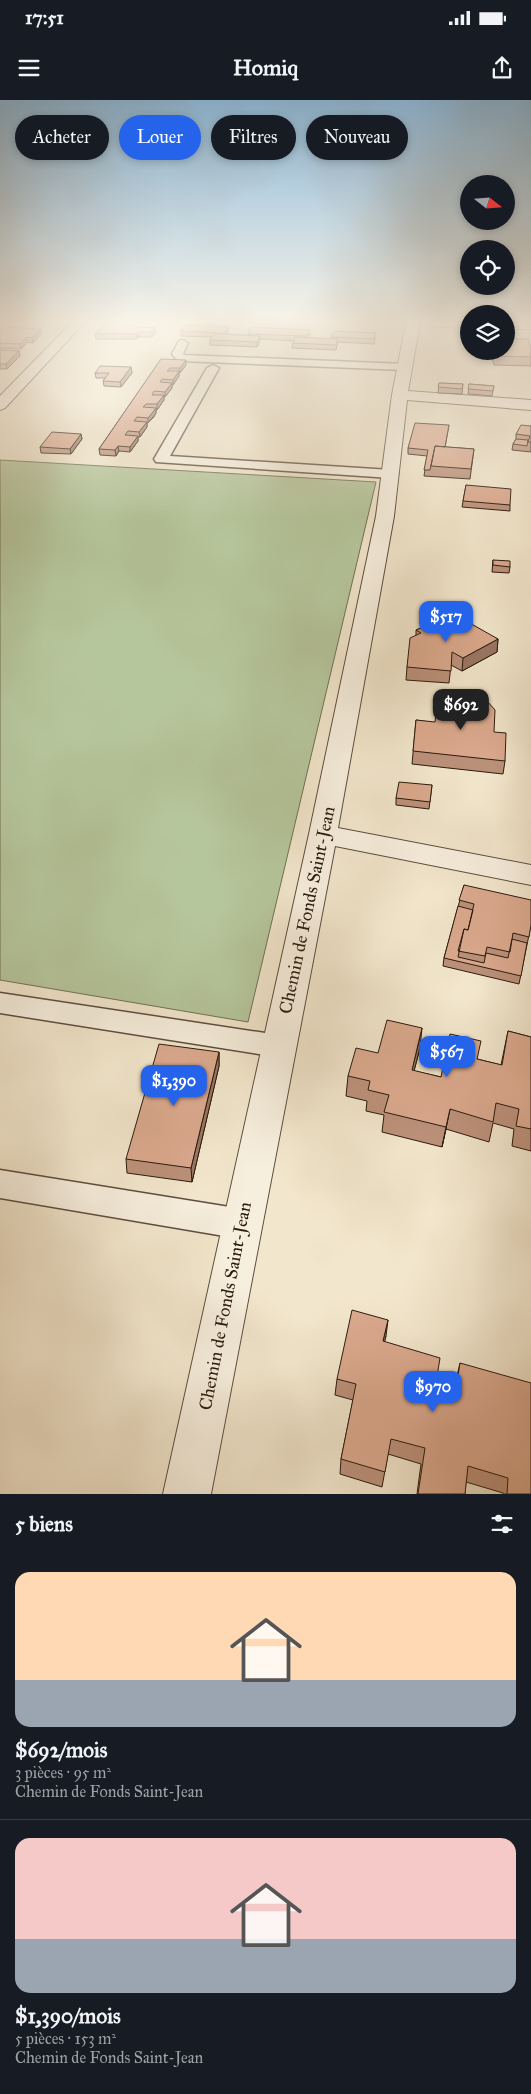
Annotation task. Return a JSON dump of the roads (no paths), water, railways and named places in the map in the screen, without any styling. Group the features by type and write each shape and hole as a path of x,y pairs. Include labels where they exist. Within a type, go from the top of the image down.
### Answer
{"street":[{"path":"0,405 16,388"},
{"name":"Chemin de Fonds Saint-Jean","path":"187,1494 278,1046 324,834 385,516 401,388"},
{"path":"440,388 531,405"},
{"path":"324,834 531,875"}],"lane":[{"path":"202,388 161,459 391,474"},
{"path":"0,1004 278,1046"},
{"path":"0,1184 242,1224"}]}
